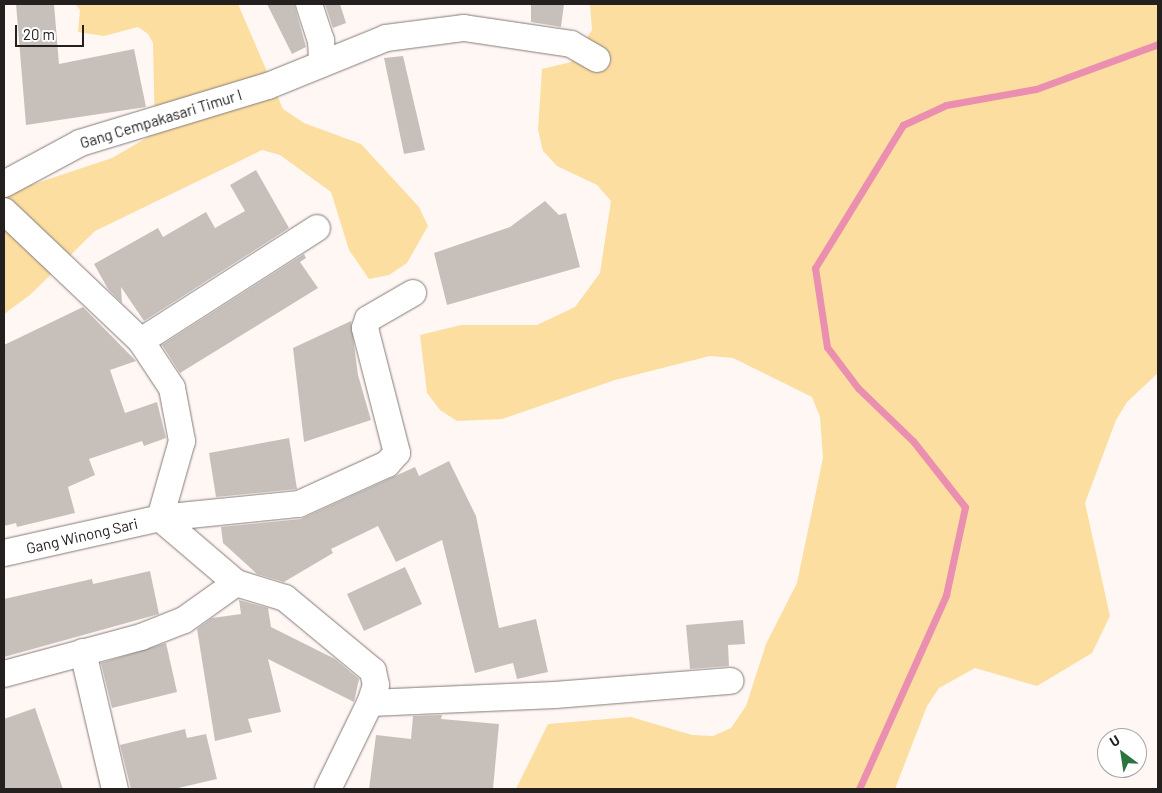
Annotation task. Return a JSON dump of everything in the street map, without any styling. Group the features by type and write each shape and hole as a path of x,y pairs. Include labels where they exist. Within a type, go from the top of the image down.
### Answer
{"street":[{"path":"309,4 321,40 322,62"},
{"name":"Gang Cempakasari Timur I","path":"4,184 80,143 268,86 322,62 386,38 464,28 571,44 597,59"},
{"path":"4,211 141,341 172,388 179,409 182,441 160,518 236,583 285,598 371,668 376,686 370,703 328,789"},
{"path":"141,341 317,228"},
{"name":"Gang Winong Sari","path":"4,553 160,518 299,504 387,464 398,453 365,328 368,319 413,293"},
{"path":"4,674 84,652 184,620 236,583"},
{"path":"84,652 116,789"},
{"path":"370,703 555,695 730,681"}],"shaded area":[{"path":"75,4 238,4 283,109 304,123 361,144 419,207 428,226 407,263 389,275 369,279 349,250 331,192 280,155 262,150 95,231 30,295 4,314 4,199 28,186 112,158 155,133 153,43 148,34 138,27 104,36 78,32 80,10"},
{"path":"590,4 1158,4 1158,373 1127,402 1116,420 1085,503 1110,616 1092,653 1037,686 975,668 939,688 927,706 895,789 516,789 548,724 631,717 692,735 713,736 731,728 746,706 766,644 797,583 823,458 820,417 812,397 733,358 710,356 615,380 502,419 457,421 440,410 427,393 420,335 461,325 537,325 575,307 600,273 611,201 597,185 557,166 543,151 538,130 542,69 571,62 592,30"}],"building":[{"path":"16,4 54,4 59,64 134,49 146,107 26,125"},
{"path":"267,4 294,4 306,47 292,54"},
{"path":"325,4 340,4 346,23 333,28"},
{"path":"531,4 564,4 561,27 531,22"},
{"path":"403,56 425,150 404,154 384,58"},
{"path":"256,170 289,228 144,321 121,287 122,303 108,289 94,264 158,228 163,237 206,212 215,228 245,211 230,185"},
{"path":"545,201 559,215 566,213 580,267 447,305 434,253 510,227"},
{"path":"304,254 306,258 300,262 318,288 180,373 162,345"},
{"path":"83,307 136,361 110,370 125,413 157,402 166,438 144,446 142,441 89,459 95,475 68,487 75,513 17,527 16,523 4,526 4,345"},
{"path":"351,321 358,375 371,420 304,442 293,348"},
{"path":"289,438 297,489 216,497 209,453"},
{"path":"449,461 476,516 499,628 536,619 548,672 517,679 513,663 475,673 442,540 396,562 378,526 331,549 333,553 284,582 257,574 223,543 221,527 301,519 415,467 419,476"},
{"path":"405,567 422,604 364,631 347,594"},
{"path":"150,571 159,614 4,657 4,599 92,579 93,584"},
{"path":"239,600 268,608 271,627 335,659 359,679 354,702 268,659 281,712 248,719 252,732 215,741 197,629 212,618 241,614"},
{"path":"743,620 745,644 728,645 729,666 690,669 686,625"},
{"path":"166,643 177,692 112,708 101,663"},
{"path":"35,708 63,789 4,789 4,719"},
{"path":"442,715 441,719 499,724 493,789 369,789 376,735 411,739 413,716"},
{"path":"185,729 187,738 206,734 217,779 174,789 131,789 120,745"}],"waterway":[{"path":"859,789 946,595 965,507 913,441 858,388 827,347 815,268 903,125 946,105 1036,89 1158,44"}]}
